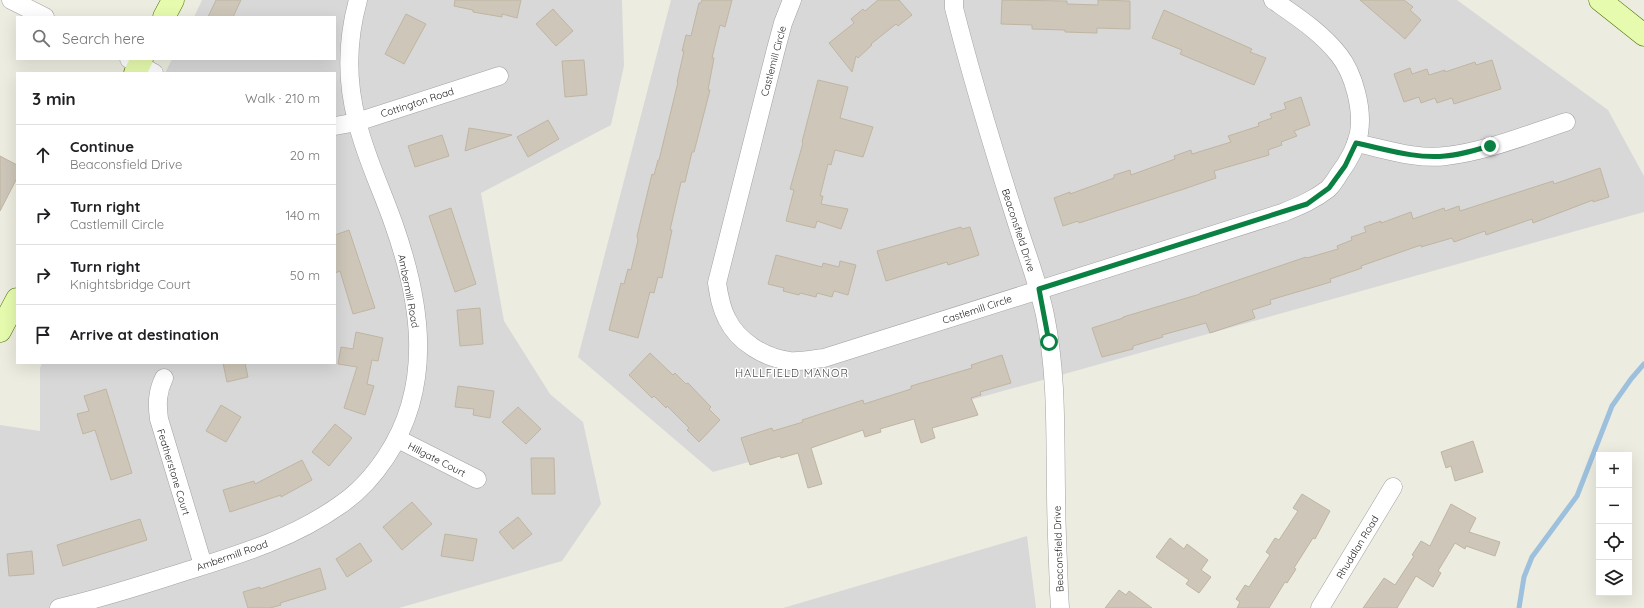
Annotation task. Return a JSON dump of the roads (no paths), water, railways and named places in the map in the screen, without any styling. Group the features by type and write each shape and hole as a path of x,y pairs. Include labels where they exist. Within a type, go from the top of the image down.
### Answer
{"main road":[{"path":"165,16 173,0"},
{"path":"1600,0 1644,34"},
{"path":"0,331 16,301"}],"street":[{"path":"11,0 43,16"},
{"name":"Ambermill Road","path":"59,608 96,600 254,549 286,536 341,504 362,487 379,467 398,439 414,396 418,349 416,319 408,273 394,226 357,122 351,91 349,64 350,40 358,0"},
{"name":"Castlemill Circle","path":"792,0 783,23 774,56 717,283 720,302 727,320 736,333 759,351 773,357 790,361 824,358 1307,204 1329,188 1345,166 1356,143 1359,131 1356,92 1350,74 1340,56 1326,41 1273,0"},
{"name":"Beaconsfield Drive","path":"954,0 954,8 977,91 1022,242 1039,289 1045,316 1054,372 1060,608"},
{"name":"Cottington Road","path":"336,126 357,122 499,76"},
{"path":"1356,143 1412,155 1446,156 1477,150 1566,122"},
{"name":"Featherstone Court","path":"164,378 158,395 159,419 203,565"},
{"name":"Hillgate Court","path":"398,439 477,479"},
{"name":"Rhuddlan Road","path":"1320,608 1393,487"}],"waterway":[{"path":"1519,608 1524,577 1532,557 1577,496 1612,406 1631,379 1644,364"}],"district":[{"name":"HALLFIELD MANOR","path":"792,373"}]}
